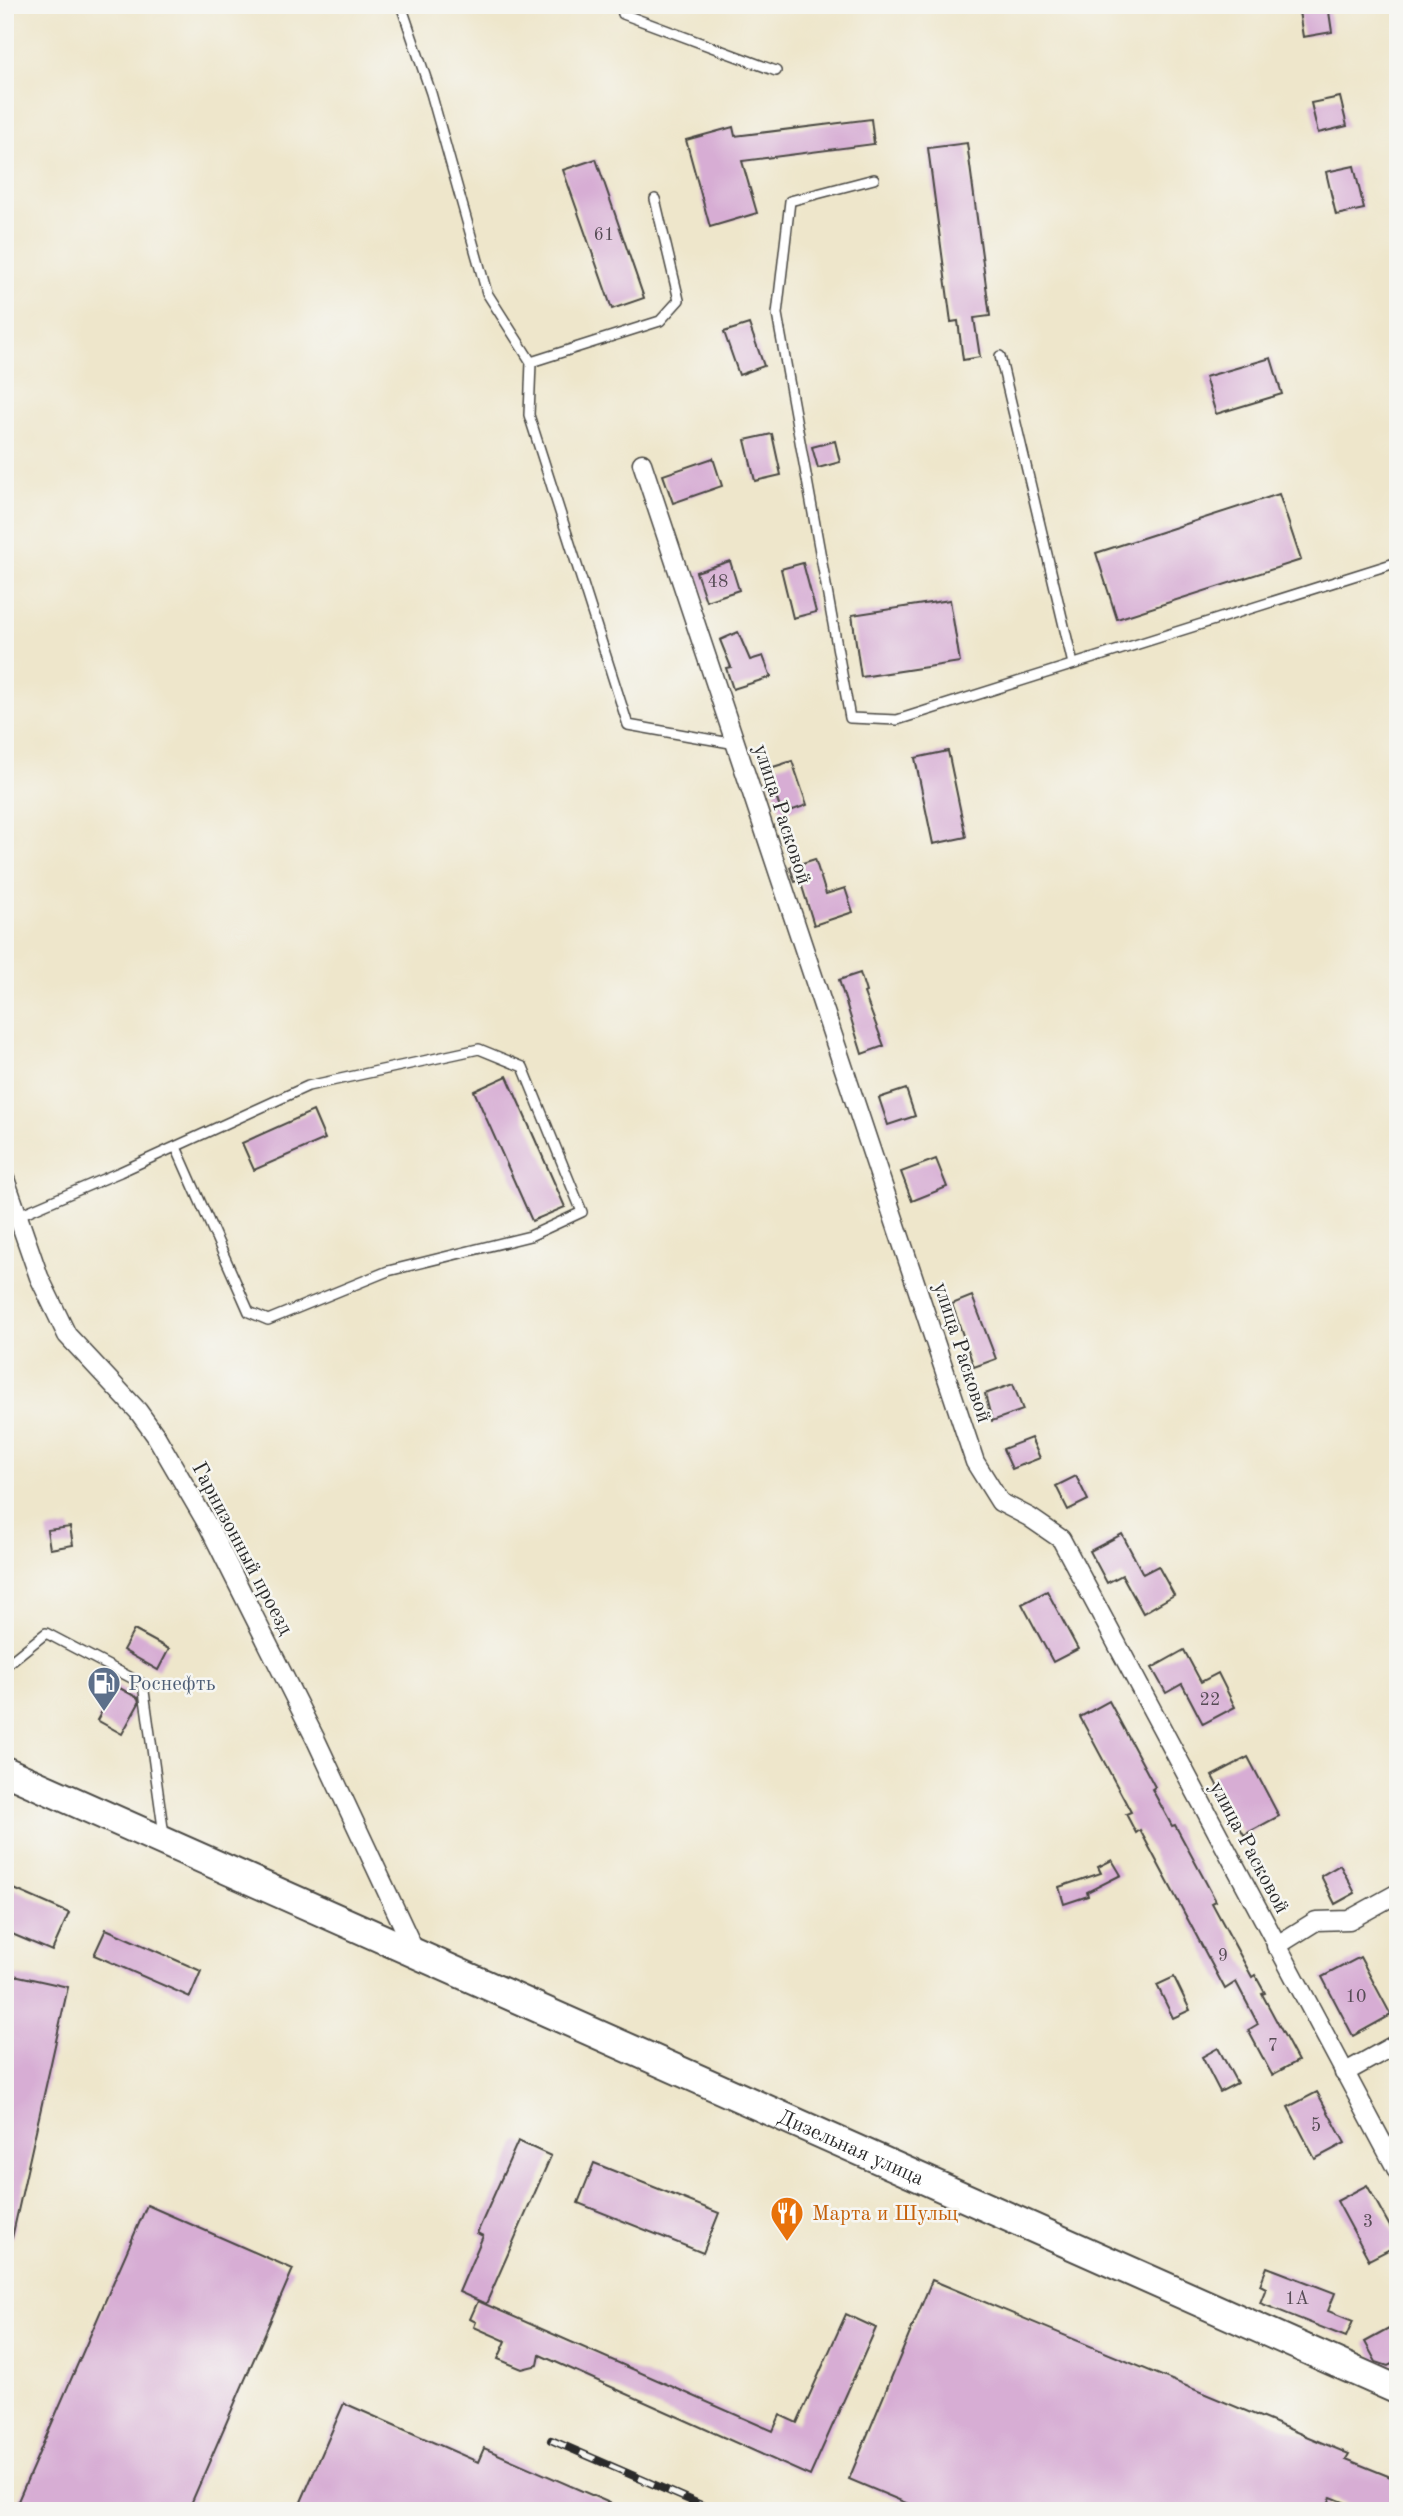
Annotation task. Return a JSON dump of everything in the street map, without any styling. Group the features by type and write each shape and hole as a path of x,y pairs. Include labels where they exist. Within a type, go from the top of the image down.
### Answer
{"main road":[{"name":"Дизельная улица","path":"5,1771 1398,2390"}],"street":[{"name":"улица Расковой","path":"642,463 975,1462 1000,1502 1029,1517 1061,1539 1398,2172"},
{"name":"Гарнизонный проезд","path":"5,1179 39,1278 67,1335 138,1411 209,1527 316,1740 417,1956"},
{"path":"1276,1946 1316,1921 1349,1920 1398,1894"},
{"path":"1343,2073 1398,2043"}],"lane":[{"path":"401,5 431,93 487,293 531,362 529,415 628,725 736,744"},
{"path":"621,5 623,15 776,71"},
{"path":"874,179 789,201 777,314 850,718 897,720 1398,562"},
{"path":"531,362 660,321 679,299 655,199"},
{"path":"1000,356 1073,664"},
{"path":"17,1216 308,1086 479,1049 523,1067 582,1212 530,1236 388,1271 268,1321 249,1312 176,1147"},
{"path":"5,1666 46,1633 143,1684 165,1844"}],"building":[{"path":"1298,5 1328,5 1332,32 1303,37"},
{"path":"1340,97 1347,126 1318,133 1311,103"},
{"path":"871,119 874,144 742,161 757,213 710,227 686,140 733,127 735,136"},
{"path":"967,143 990,316 974,318 980,357 963,360 958,321 951,322 928,148"},
{"path":"596,159 644,298 612,309 563,170"},
{"path":"1354,166 1364,209 1336,215 1326,172"},
{"path":"749,324 764,366 739,375 724,332"},
{"path":"1271,358 1282,394 1216,414 1205,377"},
{"path":"772,434 781,475 755,481 745,440"},
{"path":"835,441 840,462 818,468 812,447"},
{"path":"713,458 722,486 673,503 663,475"},
{"path":"1279,494 1301,560 1117,619 1096,553"},
{"path":"730,561 739,590 706,601 696,572"},
{"path":"803,563 816,612 793,618 781,569"},
{"path":"950,600 960,662 861,677 852,615"},
{"path":"738,632 750,660 763,656 771,677 733,689 726,668 731,667 720,640"},
{"path":"948,751 966,837 933,844 915,758"},
{"path":"792,761 807,805 782,814 767,769"},
{"path":"815,859 826,894 845,888 853,912 814,925 800,880 795,882 790,867"},
{"path":"860,973 866,992 864,993 884,1046 862,1054 839,980"},
{"path":"507,1076 565,1207 532,1221 474,1091"},
{"path":"906,1089 915,1116 888,1125 879,1098"},
{"path":"313,1111 325,1139 254,1170 242,1143"},
{"path":"936,1159 947,1187 912,1201 901,1172"},
{"path":"972,1296 996,1359 974,1367 952,1304"},
{"path":"1013,1384 1023,1410 992,1421 985,1394"},
{"path":"1031,1438 1040,1458 1012,1469 1003,1449"},
{"path":"1076,1476 1088,1500 1068,1510 1056,1486"},
{"path":"70,1527 73,1545 50,1549 47,1530"},
{"path":"1122,1534 1143,1574 1158,1566 1174,1595 1143,1613 1122,1575 1107,1583 1090,1551"},
{"path":"1047,1591 1078,1649 1053,1662 1022,1604"},
{"path":"134,1630 169,1649 158,1670 123,1650"},
{"path":"1184,1650 1201,1682 1218,1673 1235,1707 1203,1724 1182,1684 1166,1693 1152,1668"},
{"path":"116,1686 138,1698 139,1703 122,1734 97,1720"},
{"path":"1109,1701 1155,1787 1152,1789 1172,1826 1175,1825 1216,1901 1212,1903 1252,1977 1255,1975 1265,1993 1262,1994 1298,2061 1272,2075 1248,2030 1258,2024 1236,1982 1225,1989 1140,1830 1136,1833 1126,1814 1131,1812 1080,1717"},
{"path":"1248,1757 1279,1816 1244,1835 1212,1776"},
{"path":"1112,1860 1121,1875 1087,1892 1088,1896 1064,1904 1059,1887 1101,1873 1098,1867"},
{"path":"1340,1865 1355,1893 1335,1904 1321,1876"},
{"path":"5,1885 69,1913 52,1951 5,1931"},
{"path":"106,1929 201,1971 190,1997 94,1955"},
{"path":"1360,1957 1391,2015 1353,2036 1322,1977"},
{"path":"5,1973 68,1987 12,2238 5,2237"},
{"path":"1174,1977 1190,2010 1173,2018 1157,1985"},
{"path":"1218,2048 1237,2083 1220,2092 1202,2057"},
{"path":"1317,2092 1345,2143 1315,2159 1288,2107"},
{"path":"518,2141 551,2156 486,2304 459,2292 483,2236 477,2233"},
{"path":"594,2163 719,2213 703,2253 578,2203"},
{"path":"1367,2185 1398,2241 1398,2245 1369,2260 1337,2201"},
{"path":"147,2205 293,2269 188,2511 40,2511 18,2501"},
{"path":"1267,2267 1335,2293 1328,2311 1353,2321 1346,2337 1260,2303 1266,2288 1260,2285"},
{"path":"932,2280 1349,2454 1346,2459 1398,2480 1398,2511 1366,2511 1331,2497 1325,2511 925,2511 849,2479"},
{"path":"478,2301 773,2431 780,2415 797,2423 846,2314 876,2328 810,2476 540,2355 538,2365 522,2369 498,2359 506,2341 474,2327 476,2322 470,2319"},
{"path":"1398,2324 1398,2361 1388,2366 1376,2362 1365,2342"},
{"path":"344,2403 478,2462 484,2448 628,2511 297,2511"}],"railway":[{"path":"551,2440 715,2511"}],"place":[{"name":"Роснефть","path":"104,1713"},
{"name":"Марта и Шульц","path":"787,2243"}]}
